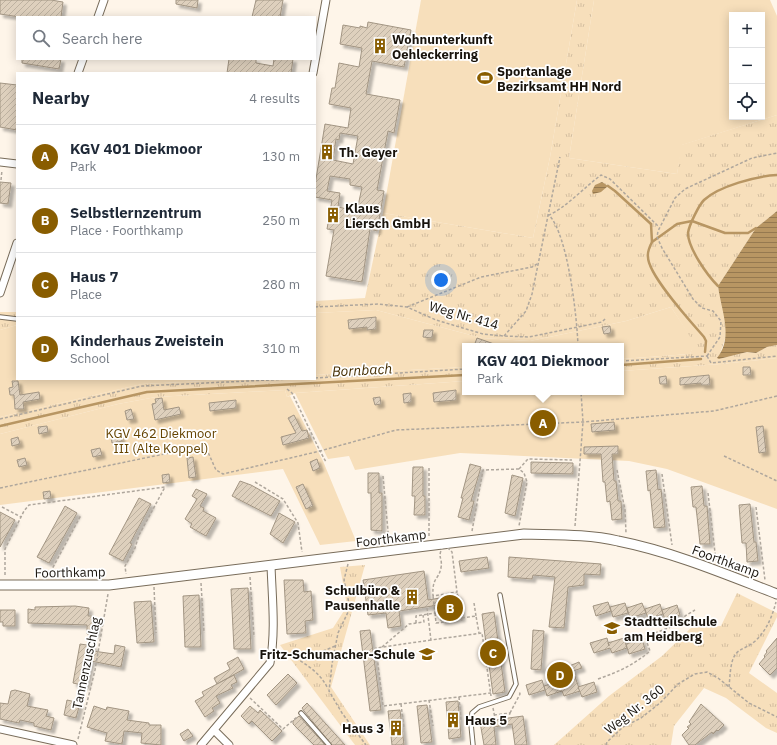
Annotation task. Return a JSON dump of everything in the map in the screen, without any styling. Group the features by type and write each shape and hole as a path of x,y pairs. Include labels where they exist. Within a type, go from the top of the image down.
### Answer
{"street":[{"path":"98,16 104,0"},
{"path":"316,56 326,0"},
{"path":"78,72 83,60"},
{"path":"313,72 315,60"},
{"path":"0,162 16,164"},
{"path":"0,293 16,246"},
{"name":"Foorthkamp","path":"3,585 109,585 517,535 574,536 626,543 673,556 777,594"},
{"path":"201,745 244,692 270,663 272,652 273,614 271,565"},
{"path":"0,729 73,745"},
{"path":"214,730 228,744"}],"lane":[{"path":"0,317 16,319"},
{"path":"473,745 471,724 472,714 479,707 509,697 516,684 500,595"},
{"path":"300,713 329,745"}],"path":[{"path":"707,356 720,337 721,322 713,311 698,305 658,240 657,237 659,227 668,215 676,198 685,189 752,158 777,152"},
{"path":"504,336 526,311 532,294 560,157"},
{"path":"549,215 558,211 600,175 610,179 659,227"},
{"path":"549,215 553,220 564,252 573,289 578,343"},
{"path":"407,307 481,277 532,268 537,264"},
{"name":"Weg Nr. 414","path":"316,307 378,304 407,307 443,322 483,334 529,337 602,322 606,318"},
{"path":"707,356 711,363 777,356"},
{"path":"624,362 707,356"},
{"path":"316,378 462,369"},
{"path":"0,419 142,386 286,380"},
{"path":"287,389 292,393 326,462"},
{"path":"574,536 583,422 581,395"},
{"path":"0,488 198,447 206,450 216,470 223,474 320,451 396,430 583,422 714,411 777,396"},
{"path":"724,456 777,481"},
{"path":"519,469 528,459 572,460"},
{"path":"429,468 429,546"},
{"path":"470,541 483,470 519,469 524,473 527,482 517,535"},
{"path":"617,470 626,510 626,543"},
{"path":"662,474 673,556"},
{"path":"383,476 390,551"},
{"path":"255,482 282,499 298,523 304,561"},
{"path":"3,585 5,548 29,505 165,487 125,566 128,582"},
{"path":"708,493 717,572"},
{"path":"2,507 21,517"},
{"path":"756,507 766,590"},
{"path":"54,585 51,571 81,514"},
{"path":"444,544 452,552 462,618"},
{"path":"329,691 338,633 350,608 344,580 349,556"},
{"path":"439,559 441,568 432,584 436,623 476,616"},
{"path":"249,568 254,637"},
{"path":"200,575 204,633"},
{"path":"154,580 156,633"},
{"name":"Tannenzuschlag","path":"77,745 95,670 109,585"},
{"path":"433,596 457,592"},
{"path":"729,686 733,659 739,650 753,643 771,620 777,599"},
{"path":"474,603 479,633 482,633 495,718"},
{"path":"427,608 431,640"},
{"path":"598,678 628,667 641,659 650,651 645,637 681,623 685,616 695,610"},
{"path":"416,623 416,616 435,613"},
{"path":"382,648 382,646 409,624 424,622 423,615"},
{"path":"479,633 376,648 383,706 491,693"},
{"path":"294,658 317,654 335,646"},
{"path":"272,652 294,658 314,670 324,679 342,713 366,745"},
{"name":"Weg Nr. 360","path":"606,745 607,742 623,727 641,718 660,703 678,684 695,674 707,672 729,686 749,703 777,717"},
{"path":"244,692 283,729 300,713"},
{"path":"459,696 461,720"},
{"path":"429,700 433,726"},
{"path":"401,704 404,729"},
{"path":"494,715 510,713 509,716"}],"green space":[{"name":"Sportanlage Bezirksamt HH Nord","path":"421,0 577,0 550,157 533,238 383,213"},
{"path":"577,0 594,0 569,158 677,174 681,145 777,115 777,211 756,228 718,286 726,330 719,359 747,352 756,353 767,347 777,345 777,358 721,364 624,371 624,359 690,354 694,343 671,307 626,321 530,341 482,338 376,310 316,313 316,301 365,298 383,213 533,238 550,157"},
{"path":"594,0 770,0 777,16 777,115 765,119 765,12 729,12 729,120 761,120 682,145 677,174 569,158"},
{"path":"671,307 695,343 690,354 624,359 624,343 462,343 462,367 316,375 316,313 376,310 482,338 530,341 626,321"},
{"path":"0,312 16,312 16,325 0,330"},
{"name":"KGV 462 Diekmoor III (Alte Koppel)","path":"16,325 16,380 226,380 142,384 0,417 0,330"},
{"path":"777,358 777,509 667,469 629,461 460,453 355,470 349,456 328,459 295,393 462,381 462,395 624,395 624,371 721,364"},
{"path":"462,367 462,381 295,393 287,397 285,390 156,397 118,404 0,434 0,417 142,384 226,380 316,380 316,375"},
{"name":"KGV 462 Diekmoor III (Alte Koppel)","path":"285,390 287,397 290,396 323,461 356,541 320,545 283,469 0,505 0,434 118,404 156,397"},
{"path":"365,565 331,687 370,745 355,745 280,645 333,628 347,606 340,567"},
{"path":"737,593 777,613 777,617 749,673 777,693 777,733 766,728 726,698 704,688 674,726 671,745 554,745 609,696 662,656 692,627 721,626"}],"shaded area":[{"path":"602,182 608,186 601,192 593,194 592,191 595,185"},
{"path":"777,211 777,345 767,347 756,353 747,352 719,359 717,358 722,350 726,332 718,286 756,228"}],"building":[{"path":"0,0 51,0 63,2 61,16 16,16 0,14"},
{"path":"176,0 198,0 197,8 176,4"},
{"path":"256,0 283,0 280,16 252,16"},
{"path":"368,22 411,30 404,67 372,61 366,94 400,100 394,133 388,131 377,190 384,191 377,231 370,229 362,282 326,276 334,230 327,229 332,200 316,197 316,179 325,124 348,128 351,108 329,104 332,88 335,88 339,63 359,67 362,48 340,44 343,25 360,28 360,26 367,28","holes":["340,133 358,136 353,164 333,160 336,139 339,140","330,176 350,179 350,185 362,187 357,211 338,207 340,193 327,191"]},
{"path":"22,60 61,60 59,69 22,63"},
{"path":"229,60 256,60 256,63 273,66 274,60 293,60 291,72 227,72"},
{"path":"0,83 16,85 16,130 0,127"},
{"path":"0,182 11,183 8,204 0,203"},
{"path":"376,317 376,329 367,330 367,327 349,329 348,320"},
{"path":"610,326 611,333 604,334 602,327"},
{"path":"424,330 433,330 432,338 423,337"},
{"path":"477,338 491,343 475,343"},
{"path":"743,367 750,367 751,375 743,375"},
{"path":"709,375 710,385 701,385 701,383 680,385 680,378"},
{"path":"666,376 667,384 660,384 659,377"},
{"path":"12,381 18,381 20,395 39,392 40,399 23,402 24,409 15,409 14,395 10,395 9,388 13,387"},
{"path":"456,390 456,400 434,402 433,393"},
{"path":"411,393 411,402 404,403 403,394"},
{"path":"380,397 381,404 375,405 373,398"},
{"path":"162,398 164,410 179,407 181,414 155,420 152,404 156,403 155,399"},
{"path":"236,400 236,408 210,411 209,403"},
{"path":"131,409 134,419 127,420 125,411"},
{"path":"294,415 302,431 307,430 309,438 283,445 281,437 296,433 288,418"},
{"path":"614,422 615,430 592,432 591,424"},
{"path":"47,426 48,432 39,434 38,427"},
{"path":"763,426 766,452 759,453 756,427"},
{"path":"120,434 122,441 112,443 111,436"},
{"path":"18,437 20,444 12,446 11,439"},
{"path":"618,446 618,454 612,454 614,481 616,481 618,501 621,501 622,519 612,520 610,501 607,502 605,482 603,482 601,454 584,454 584,447"},
{"path":"100,448 102,455 93,457 91,450"},
{"path":"193,457 196,477 189,478 187,458"},
{"path":"25,458 27,465 19,467 17,460"},
{"path":"317,459 320,468 313,471 310,462"},
{"path":"531,462 573,463 573,474 531,473"},
{"path":"470,464 481,467 471,501 474,501 469,520 458,517 463,498 461,498"},
{"path":"413,467 423,467 423,496 425,496 425,515 414,515 415,496 412,496"},
{"path":"656,470 658,490 661,489 665,527 654,528 650,490 648,491 646,471"},
{"path":"368,473 379,473 379,493 382,493 382,531 371,530 371,493 368,493"},
{"path":"169,474 170,482 163,483 162,475"},
{"path":"512,475 523,478 515,516 505,513"},
{"path":"240,481 251,485 280,501 271,516 232,496"},
{"path":"303,484 313,506 306,509 296,487"},
{"path":"702,486 704,506 707,506 710,544 700,544 696,507 693,507 691,487"},
{"path":"196,489 207,494 200,506 204,508 203,511 216,518 206,536 190,527 192,524 185,519 197,499 192,496"},
{"path":"50,491 51,498 44,499 43,492"},
{"path":"139,498 151,504 130,543 132,544 123,561 109,554"},
{"path":"750,504 754,542 756,542 758,561 747,562 746,543 742,543 739,505"},
{"path":"65,506 77,513 49,563 37,557"},
{"path":"0,512 15,520 0,547"},
{"path":"279,513 295,522 283,543 270,534"},
{"path":"487,557 489,568 461,572 459,561"},
{"path":"509,557 601,564 600,575 584,574 584,585 568,587 564,628 549,627 555,577 533,575 532,579 508,577"},
{"name":"Schulbüro & Pausenhalle","path":"424,571 428,600 458,595 462,618 441,621 439,605 399,611 401,626 388,628 386,613 368,615 363,580"},
{"path":"284,580 303,580 304,592 311,591 313,620 305,621 306,633 287,634"},
{"path":"248,588 251,649 234,649 231,589"},
{"path":"199,595 201,647 185,647 183,596"},
{"path":"151,601 154,642 137,643 134,602"},
{"path":"608,602 611,611 596,616 593,606"},
{"path":"625,603 628,613 613,617 610,607"},
{"path":"642,603 646,613 630,618 627,608"},
{"path":"660,604 663,614 648,619 645,609"},
{"path":"677,605 680,615 665,620 662,610"},
{"path":"75,606 89,608 88,616 94,616 95,624 97,624 97,634 87,634 87,625 28,623 28,609 35,610 35,607"},
{"path":"0,610 15,610 15,626 3,626 3,622 0,622"},
{"path":"494,612 505,692 493,694 482,614"},
{"path":"370,630 381,710 370,711 360,631"},
{"path":"533,630 544,631 541,670 531,669"},
{"path":"607,638 608,643 624,638 627,648 612,653 610,648 594,653 590,643"},
{"path":"777,638 777,668 770,675 759,664 765,657 766,651"},
{"path":"642,639 645,649 629,654 626,644"},
{"path":"80,644 94,646 93,651 114,654 115,645 125,647 121,667 91,661 86,686 73,683"},
{"path":"238,657 244,669 217,684 214,678 230,669 227,663"},
{"path":"579,662 582,668 573,671 580,691 564,696 562,691 547,696 544,686 563,680 561,674 569,671 557,671"},
{"path":"288,674 297,683 276,705 267,695"},
{"path":"234,675 237,682 231,685 233,688 216,696 220,703 212,708 214,711 205,717 195,701 204,696 202,692"},
{"path":"542,680 545,690 529,695 526,685"},
{"path":"594,682 597,692 582,697 578,687"},
{"path":"15,690 30,694 27,706 48,710 46,716 54,718 51,730 34,726 34,723 20,720 19,723 0,719 0,703 8,704 11,691"},
{"path":"67,700 80,703 76,718 64,715"},
{"name":"Haus 5","path":"458,701 461,737 449,739 446,702"},
{"path":"307,703 345,745 332,745 302,708"},
{"path":"701,704 724,725 718,731 717,730 713,734 712,732 695,745 689,745 682,735 689,728 687,727 691,724 689,722"},
{"path":"427,705 432,742 421,743 417,706"},
{"path":"94,706 106,710 107,707 129,711 127,720 149,723 149,725 161,725 161,745 141,743 142,733 124,731 122,744 105,741 107,733 87,727"},
{"path":"250,706 258,713 260,710 282,731 272,741 252,721 249,724 241,716"},
{"name":"Haus 3","path":"400,710 404,745 392,745 388,711"},
{"path":"299,716 325,745 314,745 293,724 293,721"},
{"path":"523,716 527,745 515,745 512,724 494,727 496,745 484,745 480,722"},
{"path":"188,729 193,736 184,741 180,734"}],"waterway":[{"path":"718,286 699,261 691,246 688,233 692,220 704,200 719,190 759,177 777,175"},
{"path":"608,186 651,224 652,242"},
{"path":"705,352 706,341 704,337 671,298 650,265 648,253 652,242 677,224 692,221 725,233 748,233 756,228"},
{"name":"Bornbach","path":"624,365 701,359"},
{"name":"Bornbach","path":"0,426 147,392 462,375"}],"place":[{"name":"Wohnunterkunft Oehleckerring","path":"380,46"},
{"name":"Sportanlage Bezirksamt HH Nord","path":"485,78"},
{"name":"Th. Geyer","path":"327,152"},
{"name":"Klaus Liersch GmbH","path":"333,215"},
{"name":"KGV 401 Diekmoor","path":"543,423"},
{"name":"Schulbüro & Pausenhalle","path":"412,597"},
{"name":"Selbstlernzentrum","path":"450,608"},
{"name":"Stadtteilschule am Heidberg","path":"612,628"},
{"name":"Haus 7","path":"493,653"},
{"name":"Fritz-Schumacher-Schule","path":"427,654"},
{"name":"Kinderhaus Zweistein","path":"560,675"},
{"name":"Haus 5","path":"453,720"},
{"name":"Haus 3","path":"396,728"}]}
